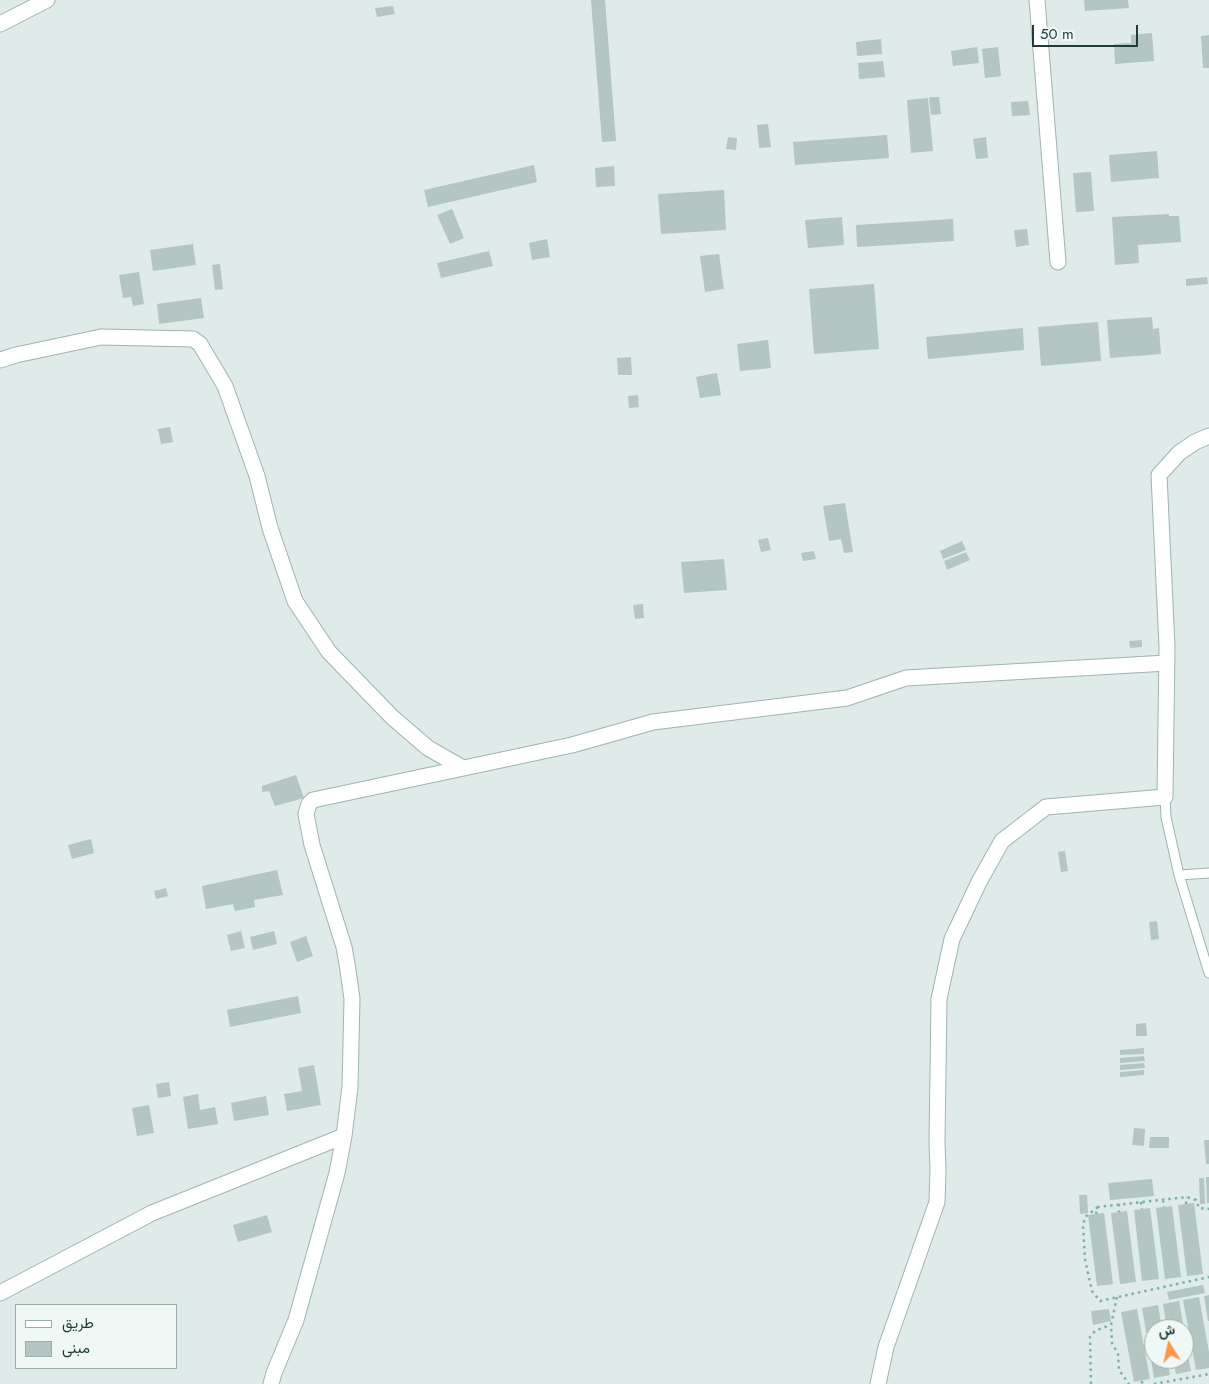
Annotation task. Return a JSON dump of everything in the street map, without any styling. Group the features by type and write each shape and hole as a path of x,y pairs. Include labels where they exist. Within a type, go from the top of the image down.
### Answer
{"street":[{"path":"0,24 47,0"},
{"path":"1036,0 1058,262"},
{"path":"0,360 16,354 102,337 193,339 200,344 225,386 257,476 270,528 295,600 329,652 386,710 428,748 463,768"},
{"path":"878,1384 886,1347 937,1202 938,999 952,939 979,882 1002,841 1046,807 1165,797 1167,663 1159,475 1179,452 1209,436"},
{"path":"271,1384 296,1320 337,1173 350,1087 352,999 344,947 312,845 306,814 307,808 313,800 572,745 654,722 847,698 906,678 1167,663"},
{"path":"0,1293 152,1213 344,1136"}],"lane":[{"path":"1165,797 1166,816 1179,875 1209,973"},
{"path":"1179,875 1209,873"}],"path":[{"path":"1186,1204 1187,1197"},
{"path":"1209,1209 1199,1208 1196,1200 1187,1197 1119,1204 1098,1207 1085,1217 1083,1226 1088,1278 1092,1291 1100,1300 1209,1277"},
{"path":"1163,1200 1164,1207"},
{"path":"1141,1202 1142,1209"},
{"path":"1119,1204 1119,1212"},
{"path":"1096,1214 1098,1207"},
{"path":"1117,1297 1111,1325 1112,1343 1118,1354 1119,1370 1129,1384"},
{"path":"1091,1384 1090,1336 1095,1331 1111,1325"},
{"path":"1154,1384 1207,1374 1204,1369"},
{"path":"1184,1373 1185,1378"},
{"path":"1162,1377 1164,1382"}],"building":[{"path":"591,0 605,0 616,141 602,142"},
{"path":"1084,0 1128,0 1129,8 1085,11"},
{"path":"393,6 395,14 377,17 375,8"},
{"path":"1152,33 1154,61 1115,64 1114,44 1131,43 1131,35"},
{"path":"1209,35 1209,68 1203,68 1201,36"},
{"path":"881,39 882,54 857,56 856,42"},
{"path":"977,47 979,63 953,66 951,51"},
{"path":"998,47 1001,76 985,78 982,49"},
{"path":"883,61 885,77 859,79 858,63"},
{"path":"929,97 939,97 941,114 931,115"},
{"path":"928,98 933,151 911,153 907,100"},
{"path":"1028,101 1030,115 1012,116 1011,102"},
{"path":"768,124 771,147 759,148 757,125"},
{"path":"887,135 889,158 795,165 793,142"},
{"path":"728,137 737,138 736,150 726,149"},
{"path":"986,137 988,158 976,159 973,139"},
{"path":"1157,151 1159,178 1111,182 1109,155"},
{"path":"534,165 537,182 428,207 424,190"},
{"path":"614,166 615,186 596,187 595,168"},
{"path":"1091,172 1094,211 1076,212 1073,173"},
{"path":"724,190 726,230 661,234 658,194"},
{"path":"452,209 464,238 450,244 437,215"},
{"path":"1169,214 1169,216 1179,216 1181,242 1138,245 1139,263 1115,265 1112,217"},
{"path":"842,217 844,245 808,248 805,220"},
{"path":"953,219 954,241 857,247 856,225"},
{"path":"1027,229 1029,245 1016,247 1014,230"},
{"path":"547,239 550,257 532,260 529,243"},
{"path":"193,244 196,265 153,271 150,250"},
{"path":"489,251 493,266 441,278 437,263"},
{"path":"719,254 724,289 705,292 700,256"},
{"path":"220,264 223,289 215,290 212,265"},
{"path":"139,272 144,304 133,306 131,297 123,298 119,275"},
{"path":"1207,277 1208,284 1186,286 1186,279"},
{"path":"874,284 879,349 814,354 809,289"},
{"path":"201,298 204,318 159,324 157,304"},
{"path":"1152,317 1153,329 1159,328 1161,354 1110,358 1107,320"},
{"path":"1098,322 1101,361 1041,366 1038,327"},
{"path":"1023,328 1024,350 928,359 926,337"},
{"path":"768,340 771,368 740,371 737,344"},
{"path":"631,357 632,375 618,375 617,358"},
{"path":"717,373 721,395 700,398 696,377"},
{"path":"638,395 639,407 629,408 628,396"},
{"path":"170,427 173,442 161,444 158,429"},
{"path":"845,503 853,552 844,553 841,539 829,541 823,506"},
{"path":"768,538 771,550 761,552 758,540"},
{"path":"962,541 966,550 943,559 940,551"},
{"path":"814,551 816,559 803,561 801,553"},
{"path":"966,552 970,560 947,570 944,561"},
{"path":"724,559 727,590 684,593 681,562"},
{"path":"643,604 644,618 635,619 633,605"},
{"path":"1142,640 1142,647 1130,648 1129,641"},
{"path":"296,775 304,798 275,806 269,791 262,792 262,786"},
{"path":"91,839 94,853 72,859 68,845"},
{"path":"1065,851 1068,871 1061,872 1058,852"},
{"path":"277,870 283,895 254,900 255,907 235,911 233,904 206,909 202,886"},
{"path":"166,888 168,896 156,899 154,891"},
{"path":"1157,921 1159,939 1151,940 1149,922"},
{"path":"241,931 245,948 231,951 227,935"},
{"path":"274,931 277,944 253,950 250,937"},
{"path":"306,936 313,956 297,962 290,942"},
{"path":"298,996 301,1013 230,1027 227,1010"},
{"path":"1146,1023 1147,1036 1136,1036 1136,1024"},
{"path":"1144,1048 1144,1054 1120,1055 1120,1050"},
{"path":"1144,1056 1145,1061 1120,1063 1120,1058"},
{"path":"1144,1063 1145,1068 1120,1070 1120,1065"},
{"path":"314,1065 321,1105 287,1111 284,1094 302,1091 298,1068"},
{"path":"1144,1070 1144,1075 1120,1077 1120,1072"},
{"path":"169,1082 171,1096 158,1098 156,1084"},
{"path":"198,1094 200,1110 215,1107 218,1124 188,1129 183,1097"},
{"path":"266,1096 269,1115 234,1121 231,1103"},
{"path":"149,1105 154,1133 137,1136 132,1108"},
{"path":"1134,1128 1145,1129 1144,1146 1132,1145"},
{"path":"1150,1137 1169,1137 1169,1148 1149,1148"},
{"path":"1204,1140 1209,1140 1209,1164 1206,1164"},
{"path":"1206,1177 1209,1177 1209,1203 1207,1203"},
{"path":"1199,1178 1204,1178 1205,1204 1200,1204"},
{"path":"1152,1179 1154,1196 1110,1200 1108,1183"},
{"path":"1079,1195 1087,1195 1088,1213 1080,1214"},
{"path":"1194,1203 1203,1274 1187,1276 1178,1205"},
{"path":"1172,1206 1181,1277 1165,1279 1156,1208"},
{"path":"1150,1208 1159,1279 1142,1281 1134,1210"},
{"path":"1127,1211 1136,1282 1120,1284 1111,1213"},
{"path":"1104,1213 1113,1284 1097,1286 1088,1215"},
{"path":"267,1215 272,1232 238,1242 233,1225"},
{"path":"1203,1285 1205,1293 1169,1300 1167,1292"},
{"path":"1209,1295 1209,1321 1208,1321 1204,1296"},
{"path":"1199,1297 1209,1352 1209,1368 1196,1370 1194,1359 1194,1319 1187,1319 1183,1300"},
{"path":"1179,1301 1182,1319 1165,1319 1163,1304"},
{"path":"1158,1305 1160,1319 1144,1320 1142,1308"},
{"path":"1109,1309 1111,1321 1093,1325 1091,1311"},
{"path":"1137,1309 1144,1347 1144,1369 1148,1369 1150,1379 1134,1382 1121,1312"},
{"path":"1152,1369 1169,1369 1170,1375 1154,1378"},
{"path":"1175,1369 1191,1369 1191,1371 1176,1374"}]}
